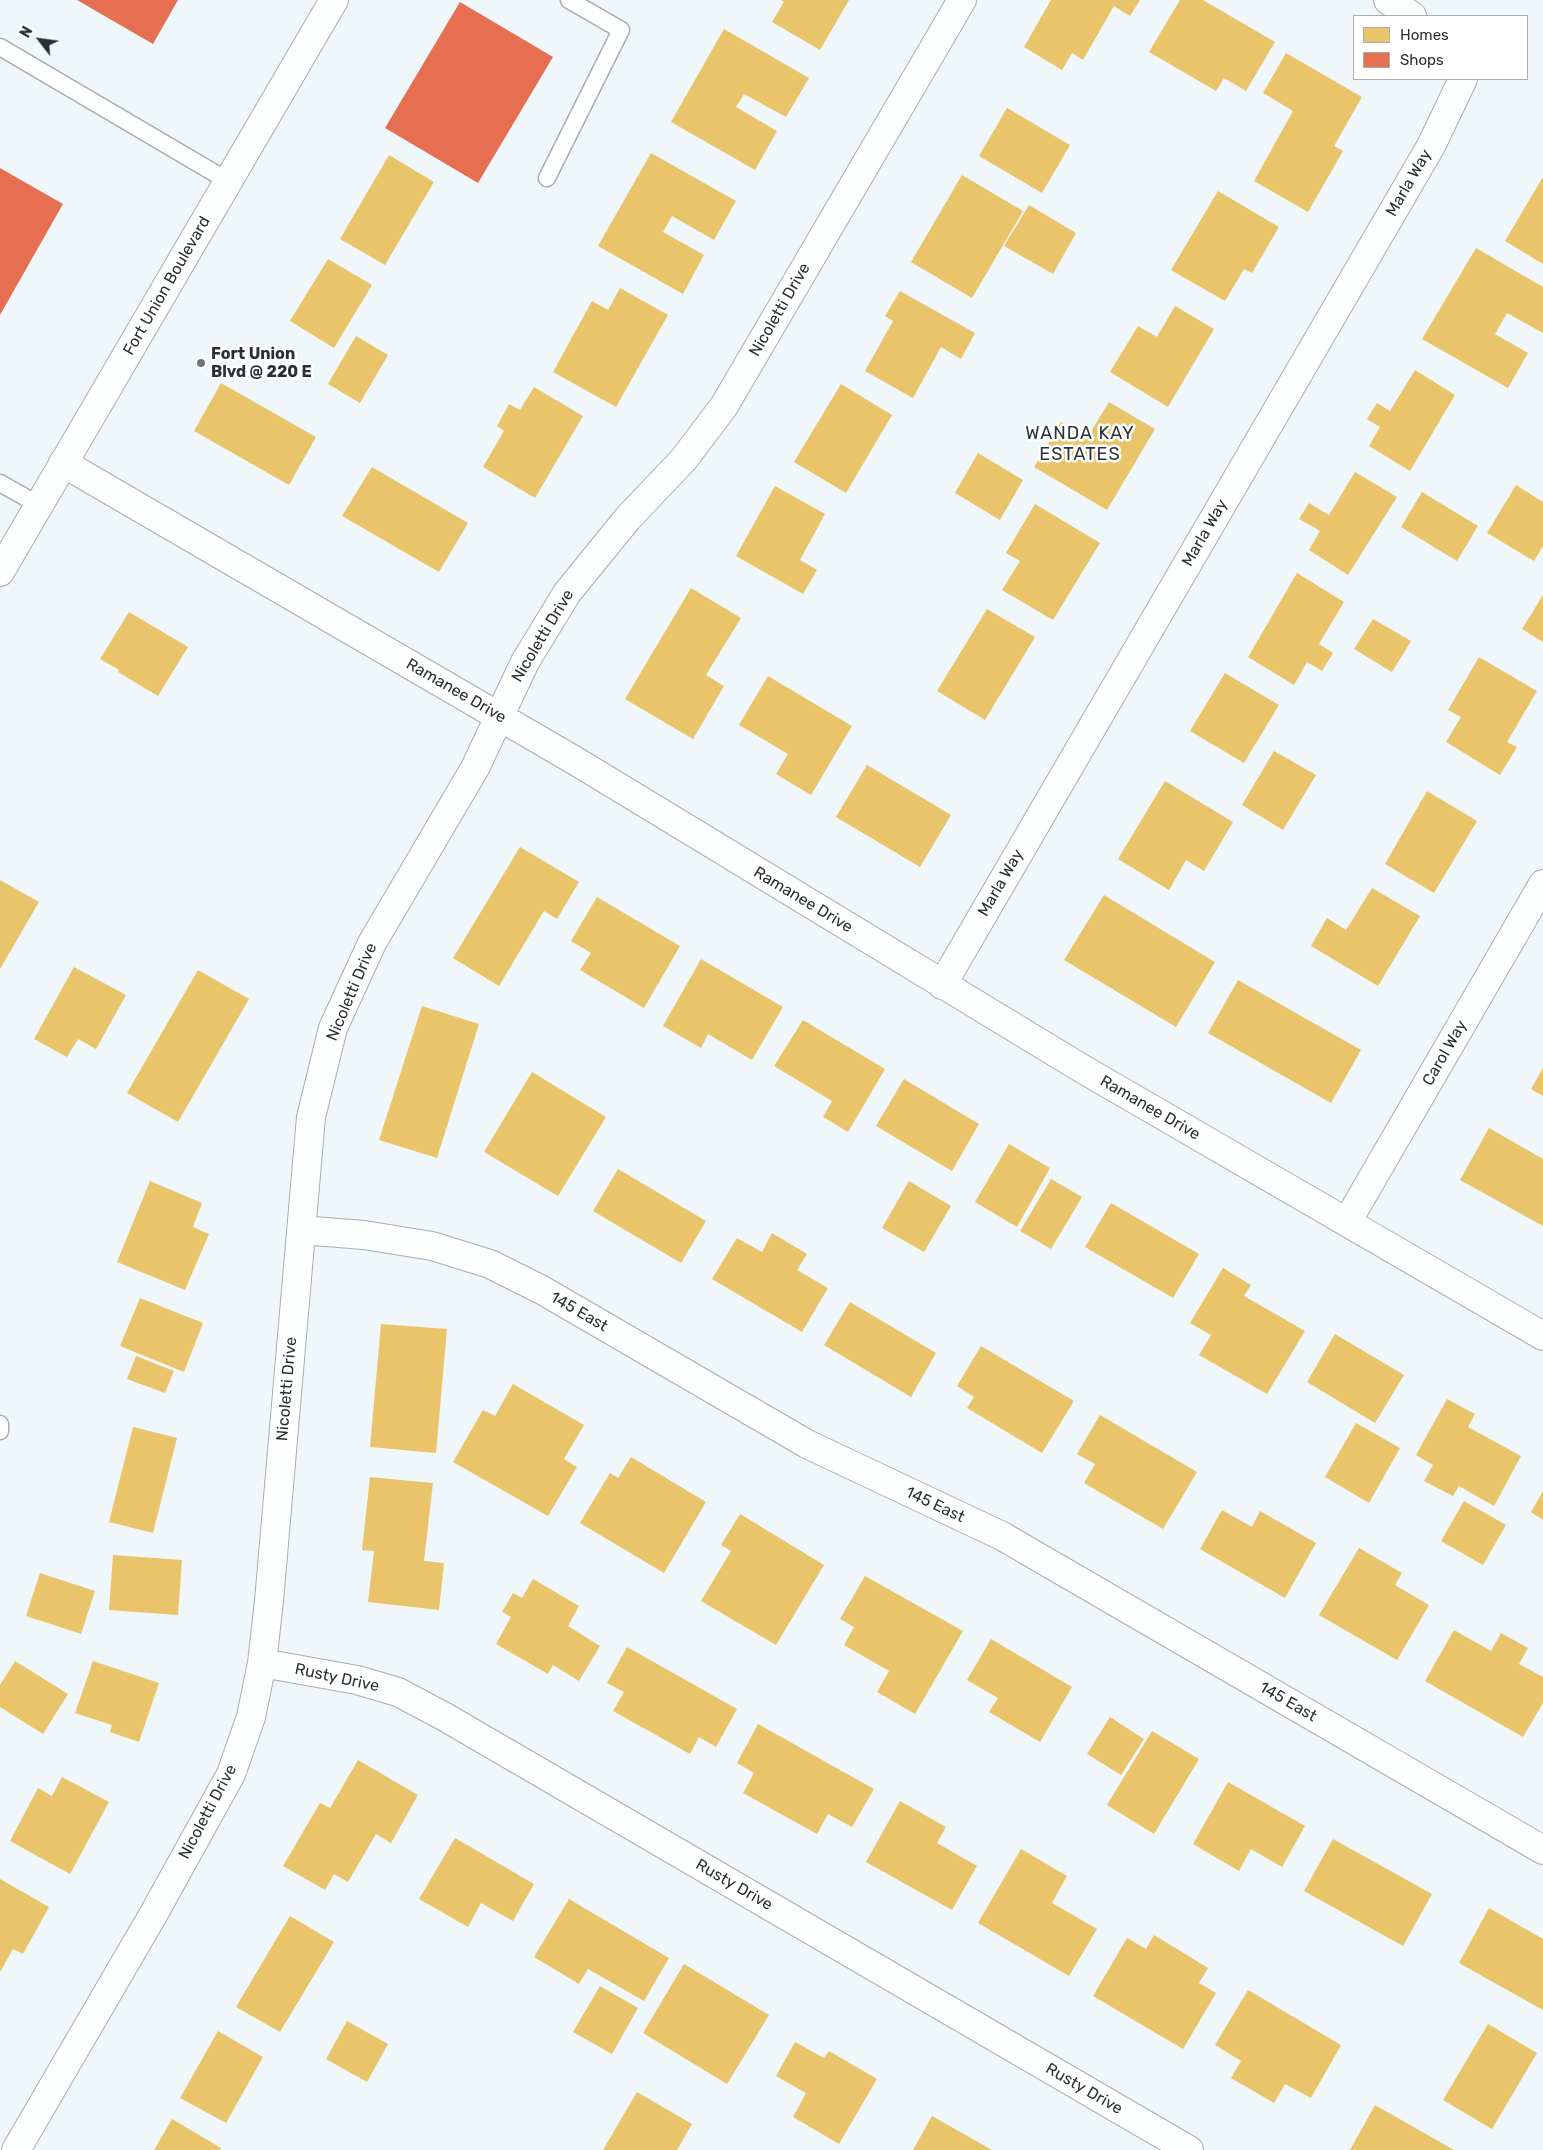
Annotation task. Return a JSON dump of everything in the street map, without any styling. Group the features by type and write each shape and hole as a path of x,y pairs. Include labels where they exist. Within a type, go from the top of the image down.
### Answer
{"street":[{"name":"Fort Union Boulevard","path":"0,572 334,0"},
{"name":"Nicoletti Drive","path":"16,2150 153,1915 231,1774 251,1717 262,1663 311,1116 333,1028 372,943 475,768 524,662 567,593 628,518 684,459 724,406 962,0"},
{"path":"1388,0 1410,15"},
{"name":"Marla Way","path":"942,985 1431,146 1463,80"},
{"name":"Ramanee Drive","path":"63,463 499,716 942,985 1543,1336"},
{"name":"Carol Way","path":"1347,1222 1543,884"},
{"name":"145 East","path":"301,1230 364,1235 432,1246 499,1268 542,1290 807,1444 1002,1536 1543,1850"},
{"name":"Rusty Drive","path":"262,1663 357,1680 398,1692 454,1722 1189,2150"}],"lane":[{"path":"547,178 621,30 569,0"},
{"path":"0,47 228,182"},
{"path":"0,483 39,506"},
{"path":"0,1424 0,1431"}],"building: Homes":[{"path":"781,0 849,0 820,50 772,22 784,2"},
{"path":"1051,0 1140,0 1130,16 1114,6 1083,60 1072,53 1062,70 1024,47"},
{"path":"1180,0 1203,0 1275,42 1246,91 1224,78 1216,91 1149,52"},
{"path":"724,29 809,78 786,117 744,94 736,107 777,131 755,170 671,122"},
{"path":"1286,53 1362,97 1334,146 1343,151 1308,212 1254,181 1293,111 1263,93"},
{"path":"1007,108 1070,145 1042,193 979,156"},
{"path":"651,153 736,201 714,240 672,216 663,232 704,255 683,294 598,246"},
{"path":"389,155 434,182 385,265 340,239"},
{"path":"962,175 1023,211 972,298 911,262"},
{"path":"1543,177 1543,264 1505,241"},
{"path":"1218,191 1279,227 1252,273 1244,269 1225,301 1171,270"},
{"path":"1029,205 1076,233 1053,274 1004,246"},
{"path":"1476,248 1543,287 1543,333 1507,313 1495,334 1528,353 1508,388 1422,339"},
{"path":"328,259 372,285 334,348 290,321"},
{"path":"620,288 668,315 616,407 553,372 592,301 608,310"},
{"path":"900,291 975,333 961,359 941,347 913,398 865,371 893,321 885,316"},
{"path":"1175,306 1214,329 1168,407 1110,372 1138,326 1157,337"},
{"path":"356,336 388,355 360,403 328,384"},
{"path":"1415,370 1455,395 1410,471 1369,446 1380,427 1367,419 1377,403 1390,411"},
{"path":"221,383 316,437 289,485 194,431"},
{"path":"841,384 892,415 846,493 794,462"},
{"path":"534,387 583,416 535,498 483,467 504,431 497,426 509,404 520,410"},
{"path":"1109,402 1155,429 1107,510 1034,467 1061,422 1087,438"},
{"path":"978,453 1023,480 1000,520 955,493"},
{"path":"372,467 468,523 439,572 342,516"},
{"path":"1355,472 1397,497 1348,575 1309,550 1320,531 1299,519 1309,503 1329,515"},
{"path":"1516,485 1543,502 1543,546 1534,561 1487,533"},
{"path":"775,486 825,514 800,560 817,570 803,594 736,556"},
{"path":"1422,492 1478,526 1457,561 1401,527"},
{"path":"1035,504 1100,543 1053,620 1002,590 1020,561 1006,553"},
{"path":"1297,573 1344,602 1319,644 1333,653 1322,671 1307,662 1294,685 1248,657"},
{"path":"691,588 741,618 706,675 724,686 693,739 625,699"},
{"path":"1543,595 1543,642 1522,629"},
{"path":"987,609 1035,637 985,720 937,691"},
{"path":"129,612 188,647 158,696 100,659"},
{"path":"1373,619 1411,641 1392,672 1354,649"},
{"path":"1479,657 1537,691 1507,742 1517,747 1500,775 1446,742 1461,717 1448,710"},
{"path":"1225,673 1279,705 1244,763 1190,731"},
{"path":"768,676 852,726 811,795 776,774 788,754 739,725"},
{"path":"1274,751 1316,775 1283,830 1242,805"},
{"path":"867,765 951,815 920,867 836,817"},
{"path":"1165,781 1233,822 1204,871 1186,860 1169,890 1118,859"},
{"path":"1427,791 1477,821 1434,893 1385,864"},
{"path":"520,847 579,882 557,919 544,911 499,986 453,958"},
{"path":"0,880 39,902 0,969"},
{"path":"1372,888 1420,916 1378,986 1311,946 1327,918 1346,930"},
{"path":"1104,895 1215,962 1176,1027 1064,960"},
{"path":"597,897 680,946 644,1008 580,970 591,953 571,941"},
{"path":"701,959 783,1007 752,1060 708,1034 701,1048 663,1026"},
{"path":"74,967 126,995 96,1049 78,1039 67,1057 34,1039"},
{"path":"198,970 249,999 178,1122 127,1093"},
{"path":"1238,980 1361,1050 1331,1103 1208,1033"},
{"path":"422,1006 479,1024 437,1158 379,1140"},
{"path":"803,1020 885,1069 848,1132 823,1117 832,1101 774,1066"},
{"path":"1543,1068 1543,1096 1531,1089"},
{"path":"532,1072 606,1117 558,1196 484,1152"},
{"path":"904,1079 979,1124 952,1171 876,1126"},
{"path":"1489,1128 1543,1159 1543,1226 1460,1180"},
{"path":"1009,1144 1050,1168 1017,1227 975,1202"},
{"path":"618,1169 706,1221 681,1263 593,1211"},
{"path":"1051,1179 1082,1197 1051,1249 1020,1231"},
{"path":"150,1181 202,1203 193,1227 209,1234 185,1290 117,1262"},
{"path":"909,1181 951,1206 924,1252 882,1228"},
{"path":"1111,1203 1199,1254 1173,1298 1085,1247"},
{"path":"772,1233 807,1254 797,1270 828,1288 802,1332 712,1279 737,1238 762,1252"},
{"path":"1223,1268 1251,1285 1244,1296 1305,1331 1267,1394 1199,1355 1211,1335 1190,1323"},
{"path":"140,1298 203,1323 184,1372 120,1346"},
{"path":"850,1302 936,1353 911,1397 824,1345"},
{"path":"381,1324 447,1329 436,1453 370,1447"},
{"path":"1335,1334 1404,1375 1375,1423 1307,1382"},
{"path":"981,1346 1074,1401 1042,1453 967,1408 974,1397 957,1386"},
{"path":"136,1356 174,1371 165,1393 127,1379"},
{"path":"513,1384 584,1425 564,1459 577,1467 548,1516 453,1462 483,1410 495,1416"},
{"path":"1447,1399 1475,1414 1468,1427 1521,1456 1494,1506 1459,1486 1453,1496 1424,1481 1433,1465 1416,1455"},
{"path":"1100,1415 1197,1472 1163,1529 1084,1483 1095,1464 1077,1454"},
{"path":"1356,1423 1400,1448 1369,1503 1325,1477"},
{"path":"133,1427 177,1438 153,1533 109,1522"},
{"path":"631,1457 706,1502 664,1573 580,1523 610,1473 618,1478"},
{"path":"370,1477 433,1483 424,1561 444,1563 439,1610 368,1602 374,1551 362,1550"},
{"path":"1543,1491 1543,1520 1531,1512"},
{"path":"1464,1501 1506,1525 1483,1565 1441,1541"},
{"path":"1222,1510 1252,1527 1260,1511 1316,1543 1285,1598 1200,1549"},
{"path":"740,1514 824,1565 776,1645 701,1601 731,1551 721,1545"},
{"path":"1359,1548 1402,1573 1395,1585 1429,1605 1397,1660 1319,1615"},
{"path":"113,1555 182,1560 178,1615 109,1610"},
{"path":"40,1573 95,1591 81,1634 26,1616"},
{"path":"865,1576 963,1631 915,1714 877,1692 889,1671 844,1645 854,1627 840,1619"},
{"path":"533,1579 579,1606 568,1626 600,1646 579,1681 553,1665 548,1674 496,1644 511,1617 502,1612 513,1593 522,1598"},
{"path":"1454,1630 1491,1651 1501,1633 1528,1648 1519,1664 1543,1677 1543,1703 1523,1737 1425,1681"},
{"path":"991,1639 1072,1687 1040,1742 989,1712 998,1698 967,1680"},
{"path":"627,1647 737,1709 716,1747 699,1737 690,1754 613,1711 624,1692 607,1683"},
{"path":"15,1661 68,1694 43,1734 0,1707 0,1685"},
{"path":"93,1661 159,1683 139,1742 110,1732 112,1725 75,1713"},
{"path":"1110,1717 1144,1739 1121,1775 1087,1754"},
{"path":"758,1724 874,1789 852,1827 828,1814 817,1834 743,1793 754,1773 737,1763"},
{"path":"1152,1731 1199,1759 1154,1834 1107,1805"},
{"path":"358,1760 418,1795 391,1843 376,1834 348,1882 334,1874 325,1890 283,1866 320,1803 330,1808"},
{"path":"62,1777 109,1802 70,1874 10,1841 38,1788 52,1796"},
{"path":"1228,1782 1305,1826 1282,1867 1251,1849 1239,1871 1193,1844"},
{"path":"900,1801 946,1827 937,1843 977,1866 952,1910 866,1862"},
{"path":"455,1838 534,1884 513,1921 481,1903 468,1927 419,1899"},
{"path":"1333,1839 1432,1894 1403,1946 1304,1891"},
{"path":"1021,1849 1067,1876 1052,1903 1097,1929 1069,1976 978,1923"},
{"path":"0,1879 49,1907 23,1954 13,1949 0,1972"},
{"path":"569,1899 669,1958 644,2001 588,1969 579,1984 534,1957"},
{"path":"1489,1908 1543,1939 1543,2010 1459,1963"},
{"path":"290,1916 334,1942 280,2032 236,2007"},
{"path":"1154,1935 1208,1968 1199,1983 1216,1993 1183,2049 1093,1996 1127,1938 1146,1949"},
{"path":"684,1964 769,2015 727,2084 643,2033"},
{"path":"600,1986 638,2008 612,2054 573,2032"},
{"path":"1248,1990 1341,2045 1311,2098 1285,2084 1274,2103 1231,2078 1241,2061 1215,2045"},
{"path":"347,2021 388,2044 367,2082 326,2059"},
{"path":"1488,2024 1537,2053 1492,2129 1443,2100"},
{"path":"218,2031 263,2057 226,2123 180,2098"},
{"path":"795,2042 824,2058 829,2051 877,2079 839,2144 793,2117 806,2093 776,2076"},
{"path":"637,2092 692,2124 677,2150 603,2150"},
{"path":"1375,2105 1454,2150 1350,2150"},
{"path":"932,2116 992,2150 913,2150"},
{"path":"172,2119 221,2148 220,2150 154,2150"}],"building: Shops":[{"path":"77,0 178,0 153,44"},
{"path":"460,2 553,57 478,183 385,128"},
{"path":"0,168 63,204 0,315"}],"place":[{"name":"Fort Union Blvd @ 220 E","path":"201,363"}],"district":[{"name":"WANDA KAY ESTATES","path":"1080,444"}]}
